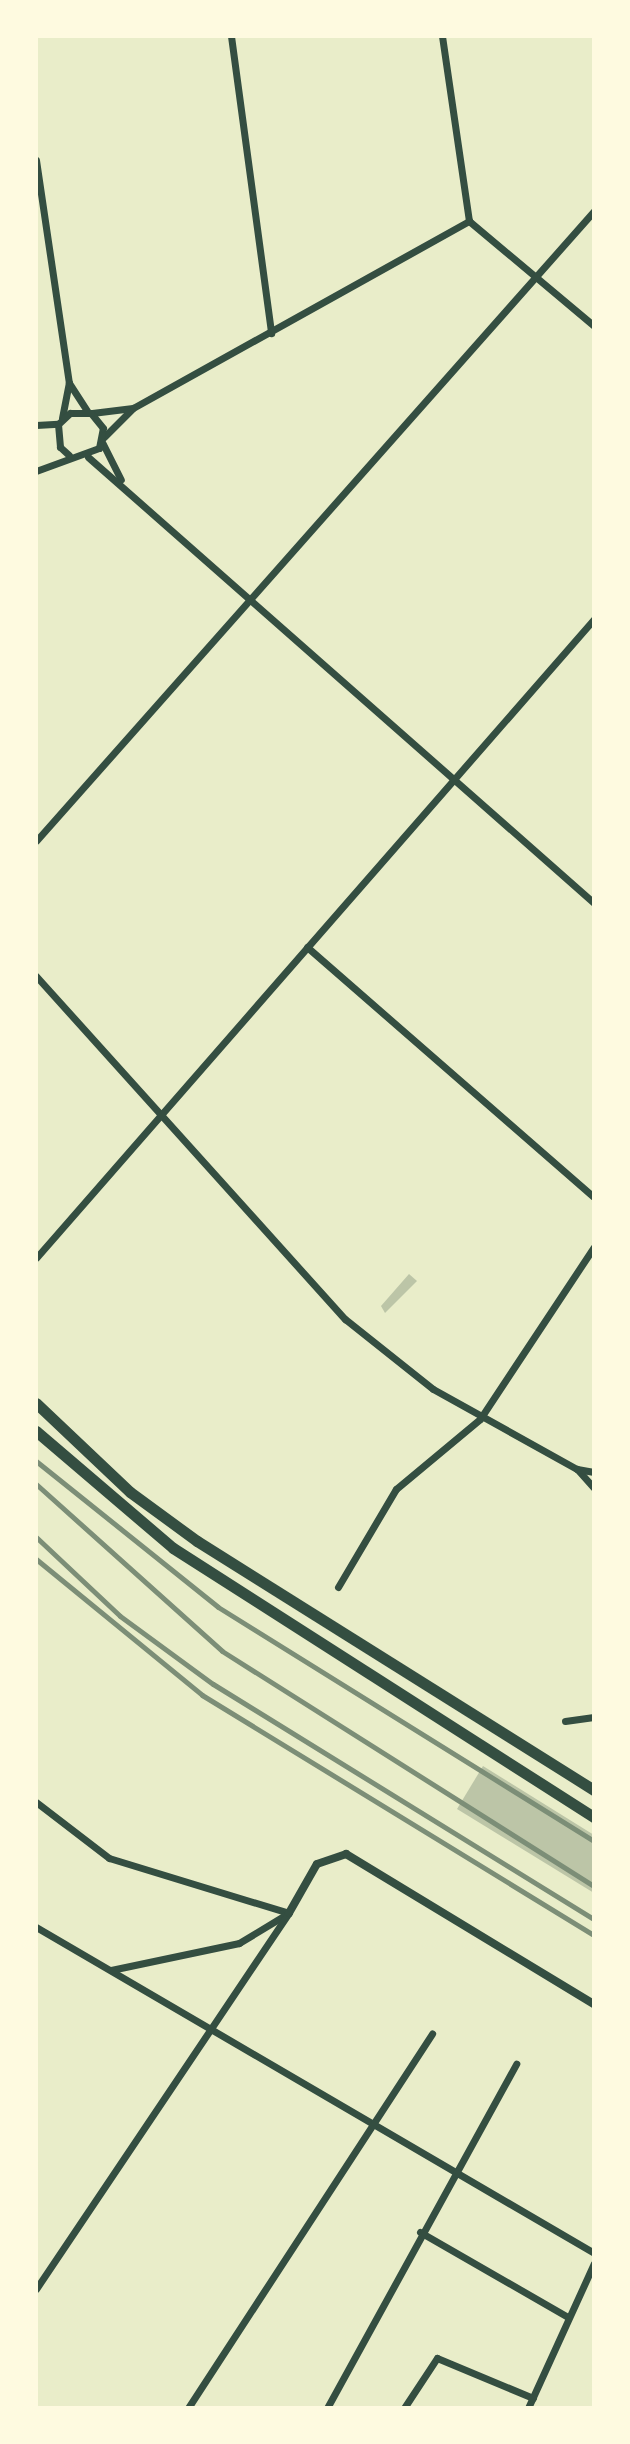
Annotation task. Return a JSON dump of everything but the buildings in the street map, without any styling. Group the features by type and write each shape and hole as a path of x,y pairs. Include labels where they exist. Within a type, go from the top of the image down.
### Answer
{"highway":[{"path":"36,1403 130,1492 197,1541 594,1790"},
{"path":"36,1431 173,1548 594,1817"}],"street":[{"path":"231,36 271,333"},
{"path":"442,36 469,221 594,326"},
{"path":"36,160 69,383 56,436 69,455"},
{"path":"36,841 247,597 594,211"},
{"path":"88,457 133,408 469,221"},
{"path":"69,383 89,413 122,482"},
{"path":"36,425 89,413 133,408"},
{"path":"36,471 69,455 88,457 122,482 453,781 594,903"},
{"path":"36,1258 594,619"},
{"path":"307,947 594,1197"},
{"path":"36,976 345,1319 480,1419 577,1469 594,1472"},
{"path":"338,1587 396,1489 480,1419 594,1247"},
{"path":"577,1469 594,1488"},
{"path":"565,1721 594,1717"},
{"path":"36,1802 109,1858 289,1913"},
{"path":"36,2289 214,2029 317,1864 346,1854 594,2004"},
{"path":"111,1970 239,1943 289,1913"},
{"path":"37,1930 214,2029 594,2253"},
{"path":"188,2408 377,2126 432,2033"},
{"path":"327,2408 453,2171 516,2064"},
{"path":"420,2232 568,2317"},
{"path":"528,2408 594,2263"},
{"path":"404,2408 437,2358 533,2398"}],"railway":[{"path":"36,1461 218,1607 594,1841"},
{"path":"36,1484 222,1651 594,1886"},
{"path":"36,1537 120,1616 213,1684 594,1919"},
{"path":"36,1559 202,1695 594,1935"}]}
